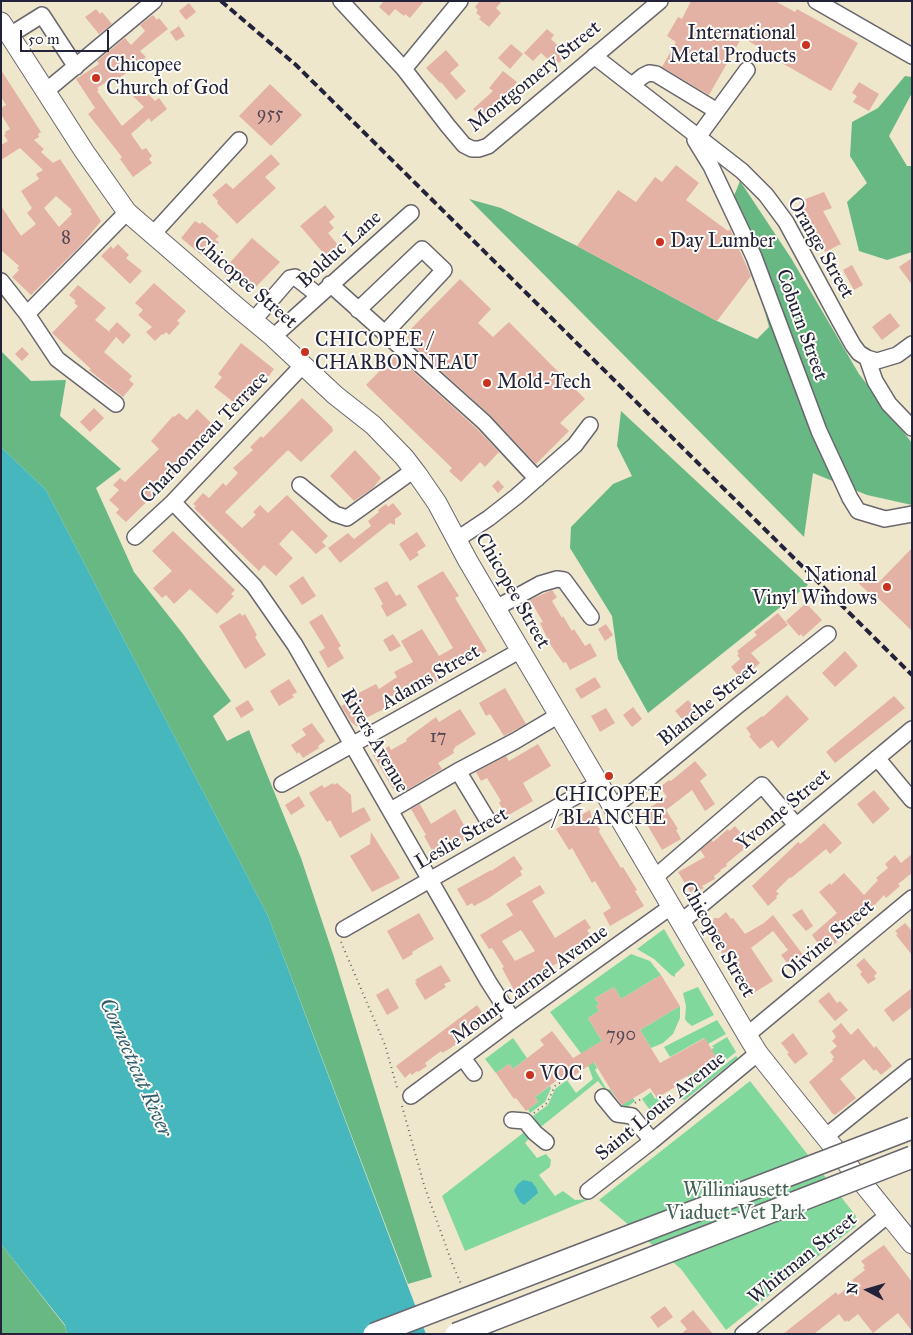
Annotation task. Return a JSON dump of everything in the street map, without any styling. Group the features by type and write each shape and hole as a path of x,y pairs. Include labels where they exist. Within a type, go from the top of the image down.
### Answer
{"highway":[{"path":"374,1334 912,1128"},
{"path":"456,1334 912,1157"}],"main road":[{"name":"Chicopee Street","path":"5,29 84,151 127,212 373,425 414,470 437,503 456,540 520,650 758,1053 910,1240"}],"street":[{"path":"46,91 154,1"},
{"name":"Montgomery Street","path":"341,1 404,69 464,145 472,150 488,146 660,1"},
{"path":"404,69 460,1"},
{"path":"816,1 912,56"},
{"path":"5,29 42,15 76,67"},
{"name":"Orange Street","path":"594,56 742,171 766,195 782,215 802,248 838,320 853,345 859,353 867,358 875,381 906,423 912,428"},
{"path":"692,132 717,111 747,70"},
{"path":"632,85 649,73 656,74 717,111"},
{"name":"Coburn Street","path":"692,132 711,166 754,257 819,431 850,498 858,511 885,519 912,514"},
{"path":"153,234 239,140"},
{"path":"27,314 127,212"},
{"name":"Bolduc Lane","path":"273,337 411,213"},
{"path":"358,310 422,249 444,270 385,333"},
{"path":"253,321 290,278 295,277 318,295"},
{"path":"1,281 27,314 57,359 116,404"},
{"path":"330,284 484,422 537,479"},
{"path":"867,358 877,360 897,355 912,344"},
{"name":"Charbonneau Terrace","path":"135,537 173,502 303,365"},
{"path":"456,540 489,518 537,479 575,445 590,425"},
{"path":"300,485 335,514 347,518 414,470"},
{"name":"Rivers Avenue","path":"173,502 254,586 294,645 391,810 488,981 513,1020"},
{"path":"496,608 540,584 557,579 564,580 591,617"},
{"name":"Blanche Street","path":"613,808 736,706 828,634"},
{"name":"Adams Street","path":"282,784 520,650"},
{"path":"391,810 559,715"},
{"name":"Yvonne Street","path":"676,914 796,825 912,729"},
{"path":"877,758 912,800"},
{"path":"458,771 487,819"},
{"name":"Leslie Street","path":"342,935 431,880 599,783"},
{"path":"654,878 762,785 796,825"},
{"name":"Olivine Street","path":"747,1035 912,898"},
{"name":"Mount Carmel Avenue","path":"404,1099 513,1020 676,914"},
{"name":"Saint Louis Avenue","path":"588,1191 652,1141 758,1053"},
{"path":"463,1058 474,1073"},
{"path":"825,1137 912,1067"},
{"path":"603,1097 617,1114 632,1116 652,1141"},
{"path":"518,1120 546,1142"},
{"name":"Whitman Street","path":"743,1334 888,1215"}],"path":[{"path":"342,935 404,1099 424,1185 463,1289"},
{"path":"518,1120 547,1103 553,1088 567,1078"},
{"path":"635,1097 638,1101"}],"green space":[{"path":"905,76 912,77 912,93 889,136 907,166 912,166 912,252 887,260 859,251 847,202 867,183 850,156 852,122 878,108"},
{"path":"740,181 791,258 859,374 912,443 912,505 867,495 813,473 804,537 469,199 501,208 577,246 717,321 757,339 769,327 734,196"},
{"path":"1,351 31,381 66,380 60,416 121,469 96,488 134,572 183,634 231,701 213,716 227,741 249,730 301,858 334,957 432,1277 408,1284 268,916 46,490 1,447"},
{"path":"621,411 808,585 648,713 618,659 612,616 570,548 571,527 613,484 632,476 617,446"},
{"path":"664,929 685,965 675,974 675,977 654,959 637,949"},
{"path":"631,954 650,961 661,975 621,999 614,987 595,998 599,1004 596,1006 599,1011 588,1018 602,1041 587,1050 597,1068 595,1070 607,1090 610,1089 620,1106 633,1098 635,1101 625,1109 619,1108 598,1081 537,1130 535,1125 537,1122 533,1116 548,1105 555,1089 567,1080 576,1093 593,1079 586,1060 550,1012"},
{"path":"698,987 714,1015 692,1026 685,1019 686,1006 683,993"},
{"path":"680,1006 680,1018 673,1034 663,1043 651,1048 640,1030"},
{"path":"717,1020 726,1034 708,1044 704,1038 670,1057 664,1047"},
{"path":"727,1037 736,1052 693,1086 687,1076 717,1059 711,1049 714,1048 712,1046"},
{"path":"513,1038 527,1058 513,1069 509,1064 496,1073 485,1059"},
{"path":"736,1056 738,1058 685,1100 681,1099"},
{"name":"Williniausett Viaduct-Vet Park","path":"750,1081 856,1216 856,1226 726,1330 681,1269 599,1200"},
{"path":"550,1086 551,1088 545,1102 530,1113 528,1109 538,1102 535,1097"},
{"path":"651,1092 664,1109 646,1123 645,1120 652,1113 642,1099"},
{"path":"527,1130 531,1136 525,1143 537,1158 546,1154 551,1160 550,1167 539,1175 555,1196 563,1191 575,1200 590,1199 465,1251 442,1196"},
{"path":"1,1244 65,1326 67,1334 1,1334"}],"water":[{"name":"Connecticut River","path":"1,447 46,490 268,916 426,1334 67,1334 65,1325 1,1244"},
{"path":"523,1180 532,1182 538,1193 524,1205 520,1202 514,1191"}],"building":[{"path":"384,1 424,1 410,18 395,9 389,16 379,7"},
{"path":"480,1 502,1 496,8 501,13 489,27 479,19 481,17 476,13 478,10 475,7"},
{"name":"International Metal Products","path":"691,1 775,1 795,12 797,9 858,43 831,91 759,50 760,48 742,37 709,95 662,67 676,42 667,36 678,17 682,19"},
{"path":"189,3 196,12 186,20 179,11"},
{"path":"96,9 100,14 102,12 112,24 99,34 85,17"},
{"path":"153,15 157,20 159,18 168,29 140,51 146,57 136,67 114,81 113,78 97,88 99,90 97,91 122,126 144,107 132,95 141,86 155,101 159,98 167,109 151,122 149,118 131,134 142,150 146,148 152,156 149,159 152,163 133,177 120,159 122,157 88,114 95,108 76,79 99,64 97,61 125,38 131,45 145,31 140,25"},
{"path":"179,26 185,36 176,41 170,32"},
{"path":"547,29 554,35 551,39 564,51 562,53 565,56 559,63 556,61 553,64 541,53 533,61 524,53"},
{"path":"511,44 523,54 510,69 498,58"},
{"path":"446,50 459,65 450,73 466,91 456,100 426,68"},
{"path":"1,70 41,132 38,134 39,137 34,140 44,149 41,152 53,163 60,159 101,221 82,244 31,295 12,277 19,270 17,268 19,266 1,250 1,206 21,236 36,224 27,213 32,208 21,191 39,179 36,174 43,170 20,148 1,160 1,145 8,141 4,135 10,129 1,114 1,108 6,105 1,97","holes":["56,196 72,210 70,211 72,214 59,227 44,208"]},
{"path":"503,71 517,82 499,105 502,107 486,122 473,109 493,91 489,88"},
{"path":"859,82 879,94 869,111 853,102 857,96 852,93"},
{"path":"270,84 302,115 271,146 239,116"},
{"path":"271,154 280,164 265,177 276,188 237,224 212,195 226,183 233,189"},
{"name":"Day Lumber","path":"676,165 699,183 686,200 728,231 730,229 751,276 717,321 577,246 618,190 636,202 655,177 662,182"},
{"path":"824,192 832,208 823,211 841,244 825,252 806,218 800,201"},
{"path":"325,205 335,217 329,222 334,228 328,233 344,252 332,263 300,226"},
{"path":"195,221 200,224 202,222 219,236 215,240 219,242 205,258 181,238"},
{"path":"252,238 280,262 252,291 225,268"},
{"path":"118,244 129,255 126,258 142,271 130,284 101,256 111,246 113,249"},
{"path":"912,258 912,285 899,267"},
{"path":"852,265 863,285 854,290 843,270"},
{"name":"Mold-Tech","path":"460,279 491,309 478,323 493,337 509,322 585,399 560,423 569,431 536,464 490,415 408,341 409,339 405,335"},
{"path":"154,283 186,311 177,321 180,323 169,335 166,332 155,341 146,332 152,327 138,315 143,310 135,303"},
{"path":"78,285 106,308 95,320 112,334 109,331 117,322 131,335 123,344 116,337 104,352 132,376 129,380 134,384 123,397 89,370 91,369 52,333 78,306 74,303 76,301 69,295"},
{"path":"890,313 900,326 882,340 872,327"},
{"path":"241,343 274,369 264,383 261,381 241,408 214,387 222,377 218,374"},
{"path":"22,347 29,354 22,361 15,354"},
{"path":"395,355 477,429 499,452 485,467 480,462 461,482 449,471 452,468 366,385"},
{"path":"302,398 332,427 333,431 301,462 288,450 225,512 242,528 256,515 253,512 260,505 268,513 287,495 328,536 322,542 326,546 316,554 292,530 279,544 293,558 276,576 264,565 259,571 194,508 196,506 193,504 203,493 209,498 223,483 226,486 238,473 233,468 253,450 250,447 261,436 263,438"},
{"path":"94,408 104,418 90,432 80,422"},
{"path":"197,409 219,431 126,522 116,513 119,509 109,500 119,490 113,485 120,478 125,482 159,449 151,441 173,416 179,413 187,420"},
{"path":"355,450 381,478 373,488 354,501 330,476"},
{"path":"498,480 504,487 498,493 492,486"},
{"path":"393,503 402,514 395,519 395,525 390,523 340,563 328,548 348,533 354,539 371,526 368,521 379,512 378,510 386,504 388,507"},
{"path":"173,531 235,590 231,594 234,596 217,614 190,589 174,604 166,595 162,598 153,588 172,571 152,551"},
{"path":"417,532 426,546 417,552 419,555 410,561 399,544"},
{"name":"National Vinyl Windows","path":"912,548 912,631 871,591 869,593 857,582 868,571 879,582"},
{"path":"443,571 459,596 455,598 487,651 463,667 459,660 442,669 444,672 437,676 439,680 428,686 426,683 403,696 387,696 392,705 360,721 360,729 351,722 341,706 345,704 343,701 376,684 379,689 397,677 394,672 413,662 401,641 422,629 439,656 453,648 417,586"},
{"path":"303,576 316,596 302,605 289,586"},
{"path":"387,581 396,596 400,594 407,605 387,617 381,606 383,604 374,588"},
{"path":"552,590 557,597 552,601 562,618 563,616 572,631 574,629 585,646 590,643 597,656 570,670 566,662 563,663 550,644 540,623 543,622 530,600"},
{"path":"806,603 822,620 803,637 801,634 799,636 786,621"},
{"path":"240,613 242,616 245,614 257,635 255,637 266,655 245,669 219,626"},
{"path":"778,613 788,625 751,653 760,663 741,679 731,667 740,659 737,651 757,635 754,632"},
{"path":"322,614 341,646 338,648 344,658 328,668 319,652 325,648 309,622"},
{"path":"606,624 613,635 605,641 598,629"},
{"path":"393,634 401,646 390,652 383,640"},
{"path":"845,651 858,666 835,687 822,673"},
{"path":"595,677 601,687 581,699 575,689"},
{"path":"289,679 297,692 292,695 294,697 279,706 270,691"},
{"path":"505,688 526,724 504,736 490,714 486,716 479,703"},
{"path":"787,695 809,719 778,748 772,740 760,749 749,736 751,735 746,728 763,717"},
{"path":"894,696 905,708 835,763 826,752"},
{"path":"248,700 254,710 241,718 235,708"},
{"path":"688,700 701,715 688,726 675,711"},
{"path":"633,707 642,719 632,727 623,715"},
{"path":"606,708 615,723 600,732 591,716"},
{"path":"460,709 476,734 455,747 454,753 438,763 442,769 400,794 396,787 393,789 373,755 389,746 391,750 407,741 406,739 436,717 439,722"},
{"path":"312,723 325,741 318,746 319,748 303,758 299,752 297,754 291,745 306,735 302,729"},
{"path":"538,744 551,766 523,783 533,801 507,816 499,803 501,801 487,778 481,781 476,772 506,756 509,761"},
{"path":"695,761 707,775 700,781 715,804 705,811 692,790 666,810 678,829 676,830 681,839 662,850 641,814 667,797 660,787 669,780 671,781"},
{"path":"333,783 334,785 337,783 351,795 352,813 364,807 371,820 340,838 330,820 327,822 309,793 322,785 324,788"},
{"path":"874,790 890,809 873,824 857,804"},
{"path":"299,796 305,806 291,815 285,805"},
{"path":"420,804 431,824 455,809 470,836 436,857 411,809"},
{"path":"590,810 592,819 600,829 599,832 637,890 635,891 644,906 610,926 603,913 611,908 595,881 592,883 572,848 569,850 556,829"},
{"path":"824,823 842,843 830,854 826,849 790,877 776,891 779,894 776,896 777,898 768,906 752,886 798,842 800,844 803,842"},
{"path":"735,826 750,844 714,876 715,879 702,886 704,888 692,895 678,872 705,857 700,850"},
{"path":"371,832 400,878 372,892 350,856 370,844"},
{"path":"912,854 912,873 898,884 900,886 886,898 884,895 861,922 824,953 812,935 837,913 819,892 830,883 831,885 844,873 864,895 878,880 876,878 888,868 885,864 895,855 901,863"},
{"path":"514,856 523,869 520,871 522,875 489,898 474,906 472,903 467,906 457,889"},
{"path":"540,885 545,893 532,901 555,938 585,919 591,928 587,930 596,944 583,952 582,950 564,962 563,960 545,970 549,977 520,994 518,991 515,992 502,968 504,967 492,948 489,949 480,935 513,915 506,904","holes":["521,930 535,951 515,961 502,941"]},
{"path":"802,909 813,926 806,931 792,915"},
{"path":"726,912 745,934 764,923 773,915 810,964 796,975 781,955 788,950 773,931 751,948 773,981 747,997 747,989 738,971 726,954 723,955 706,927 713,922 714,918 719,918"},
{"path":"419,913 434,939 412,952 413,954 403,960 387,931"},
{"path":"905,923 912,931 912,955 895,931"},
{"path":"864,958 877,973 874,976 876,979 868,984 856,965"},
{"path":"441,965 451,981 444,984 446,987 425,1000 415,980"},
{"path":"661,975 680,1006 640,1030 660,1063 705,1038 717,1059 673,1084 675,1087 657,1098 650,1088 622,1105 594,1062 568,1080 564,1075 535,1097 538,1102 526,1111 516,1098 514,1099 496,1073 509,1064 513,1069 544,1045 540,1040 552,1031 573,1058 602,1041 588,1018 599,1011 596,1006 599,1004 595,998 614,987 621,999"},
{"path":"388,988 399,1008 387,1015 376,995"},
{"path":"912,988 912,1007 893,1022 884,1010"},
{"path":"829,992 837,1003 840,1001 848,1010 835,1021 818,1001"},
{"path":"477,1005 488,1021 473,1031 471,1029 456,1040 458,1043 442,1053 441,1051 425,1063 427,1066 412,1075 410,1073 405,1078 396,1066"},
{"path":"841,1023 851,1035 858,1028 892,1066 881,1075 876,1069 874,1071 864,1059 840,1079 856,1098 835,1115 809,1082 833,1061 834,1057 830,1052 837,1046 832,1041 836,1037 832,1031"},
{"path":"793,1033 808,1054 795,1064 781,1043"},
{"path":"884,1245 912,1282 912,1331 898,1313 873,1333 858,1314 848,1322 847,1320 845,1322 839,1314 814,1334 783,1334 836,1292 838,1295 854,1283 852,1280 865,1270 863,1267 865,1266 861,1261"},
{"path":"665,1306 673,1317 658,1328 650,1317"},
{"path":"693,1310 713,1334 681,1334 687,1329 680,1321"}],"railway":[{"path":"221,1 296,65 912,675"}],"place":[{"name":"International Metal Products","path":"806,45"},
{"name":"Chicopee Church of God","path":"96,78"},
{"name":"Day Lumber","path":"660,242"},
{"name":"CHICOPEE / CHARBONNEAU","path":"305,352"},
{"name":"Mold-Tech","path":"487,383"},
{"name":"National Vinyl Windows","path":"887,587"},
{"name":"CHICOPEE / BLANCHE","path":"609,776"},
{"name":"VOC","path":"530,1075"}]}
